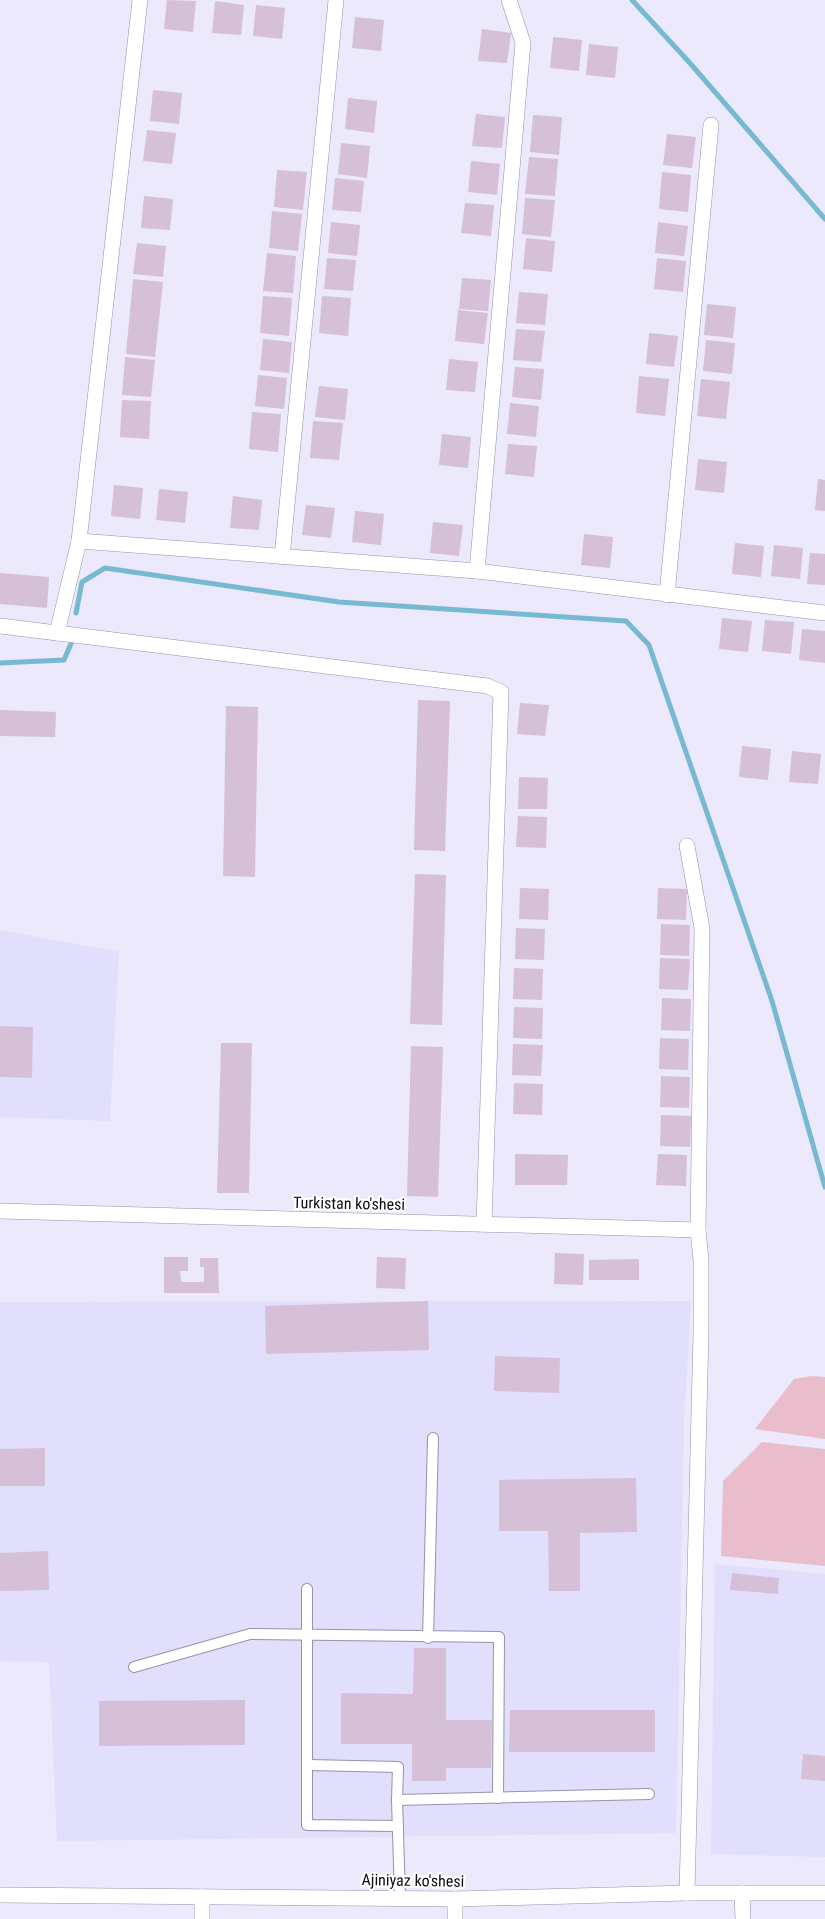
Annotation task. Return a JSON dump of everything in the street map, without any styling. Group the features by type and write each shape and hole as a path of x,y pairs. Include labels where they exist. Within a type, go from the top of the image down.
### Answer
{"street":[{"path":"57,633 79,541 140,0"},
{"path":"282,557 336,0"},
{"path":"477,571 523,43 508,0"},
{"path":"667,595 711,125"},
{"path":"79,541 477,571 825,613"},
{"path":"0,626 487,686 501,692 484,1224"},
{"path":"687,846 702,928 698,1230 701,1260 701,1333 687,1893"},
{"name":"Turkistan ko'shesi","path":"0,1211 698,1230"},
{"path":"428,1638 433,1438"},
{"path":"307,1588 309,1765 307,1825 398,1826"},
{"path":"134,1667 250,1634 428,1638 499,1637 498,1798"},
{"path":"309,1765 398,1767 400,1898"},
{"path":"397,1800 648,1794"},
{"name":"Ajiniyaz ko'shesi","path":"0,1895 456,1899 687,1893 825,1893"},
{"path":"742,1893 743,1919"},
{"path":"202,1897 202,1919"},
{"path":"455,1919 456,1899"}],"shaded area":[{"path":"0,930 119,952 110,1121 0,1117"},
{"path":"691,1301 684,1422 676,1833 57,1841 49,1662 0,1661 0,1302"},
{"path":"812,1376 825,1377 825,1439 755,1429 794,1379"},
{"path":"762,1442 825,1449 825,1566 721,1556 723,1481"},
{"path":"715,1564 825,1574 825,1857 711,1854"}],"building":[{"path":"167,0 196,1 193,32 164,29"},
{"path":"215,1 244,5 241,35 212,33"},
{"path":"256,5 285,8 282,39 253,36"},
{"path":"355,17 384,20 381,51 352,48"},
{"path":"482,29 511,33 507,63 478,61"},
{"path":"553,37 582,40 579,71 550,68"},
{"path":"589,44 618,47 615,78 586,75"},
{"path":"153,90 182,93 179,124 150,121"},
{"path":"348,98 377,101 374,133 345,129"},
{"path":"476,114 505,117 502,148 472,146"},
{"path":"533,115 562,117 559,155 530,152"},
{"path":"147,130 176,133 172,164 143,161"},
{"path":"667,134 696,137 692,168 663,165"},
{"path":"341,143 370,146 367,178 338,174"},
{"path":"529,157 558,159 555,196 525,194"},
{"path":"471,161 500,164 497,195 468,192"},
{"path":"277,170 307,172 303,210 274,207"},
{"path":"662,172 691,175 688,212 659,209"},
{"path":"335,178 364,181 361,212 332,210"},
{"path":"144,196 173,199 170,230 141,228"},
{"path":"525,198 555,200 551,237 522,234"},
{"path":"465,203 494,205 491,236 461,233"},
{"path":"272,211 302,214 298,251 269,248"},
{"path":"331,222 360,225 357,256 328,253"},
{"path":"658,222 688,226 684,256 655,253"},
{"path":"526,238 555,241 552,272 523,269"},
{"path":"137,243 166,246 163,277 133,274"},
{"path":"267,253 296,256 293,293 263,291"},
{"path":"327,258 356,260 353,291 324,289"},
{"path":"657,258 686,261 683,292 654,289"},
{"path":"462,278 491,280 488,311 459,309"},
{"path":"133,279 163,282 155,357 126,354"},
{"path":"519,292 548,294 545,325 516,323"},
{"path":"263,296 292,298 289,336 260,333"},
{"path":"322,296 351,298 348,336 319,333"},
{"path":"707,304 736,307 733,338 704,335"},
{"path":"458,310 488,313 484,344 455,341"},
{"path":"516,329 545,331 541,362 513,360"},
{"path":"649,333 678,336 674,367 646,364"},
{"path":"263,339 292,342 289,373 260,370"},
{"path":"706,340 735,343 732,374 703,371"},
{"path":"125,357 155,360 151,397 122,395"},
{"path":"449,359 478,362 475,392 446,390"},
{"path":"515,367 544,369 541,400 512,397"},
{"path":"258,375 287,378 284,409 255,406"},
{"path":"639,376 669,379 665,416 636,413"},
{"path":"701,379 730,382 726,419 697,416"},
{"path":"319,386 348,389 345,420 315,417"},
{"path":"122,400 151,401 149,439 120,437"},
{"path":"510,403 539,406 536,437 507,434"},
{"path":"252,412 281,414 278,452 249,449"},
{"path":"313,421 343,423 339,460 310,458"},
{"path":"442,434 471,437 468,468 439,465"},
{"path":"508,444 537,446 534,477 505,474"},
{"path":"698,459 727,462 724,493 695,490"},
{"path":"818,479 825,480 825,511 815,510"},
{"path":"114,485 143,488 140,519 111,516"},
{"path":"159,489 188,492 185,523 156,520"},
{"path":"233,496 262,500 259,530 230,528"},
{"path":"306,505 335,508 331,538 302,535"},
{"path":"355,511 384,514 381,545 352,542"},
{"path":"433,522 463,525 459,556 430,553"},
{"path":"584,534 613,537 610,568 581,565"},
{"path":"735,543 764,546 761,577 732,574"},
{"path":"774,545 803,548 800,579 771,576"},
{"path":"810,553 825,554 825,585 807,584"},
{"path":"0,573 49,577 47,608 0,604"},
{"path":"722,618 752,621 748,652 719,649"},
{"path":"765,620 794,622 791,654 762,651"},
{"path":"802,629 825,631 825,663 799,660"},
{"path":"418,700 450,701 445,851 414,850"},
{"path":"520,703 549,705 545,736 517,734"},
{"path":"226,706 258,707 255,877 223,876"},
{"path":"0,710 56,712 55,737 0,736"},
{"path":"742,746 771,749 768,780 739,777"},
{"path":"792,751 821,754 818,784 789,782"},
{"path":"519,777 548,778 547,809 518,809"},
{"path":"518,816 547,817 546,848 516,847"},
{"path":"415,874 446,875 442,1025 410,1024"},
{"path":"520,888 549,889 548,920 519,919"},
{"path":"658,888 687,889 686,920 657,919"},
{"path":"661,924 690,925 689,956 660,955"},
{"path":"516,928 545,929 544,960 515,959"},
{"path":"660,958 690,959 688,990 659,989"},
{"path":"514,968 543,969 542,1000 513,999"},
{"path":"662,998 691,999 690,1031 661,1030"},
{"path":"514,1007 543,1008 542,1039 513,1038"},
{"path":"0,1026 33,1027 32,1078 0,1077"},
{"path":"660,1038 689,1039 688,1070 659,1069"},
{"path":"221,1043 252,1043 249,1193 217,1193"},
{"path":"513,1044 543,1045 541,1076 512,1075"},
{"path":"411,1046 443,1047 438,1197 407,1196"},
{"path":"661,1076 690,1077 689,1108 660,1107"},
{"path":"514,1083 543,1084 542,1115 513,1114"},
{"path":"661,1115 691,1116 690,1147 660,1146"},
{"path":"515,1154 568,1155 567,1185 515,1185"},
{"path":"658,1154 687,1155 686,1186 656,1185"},
{"path":"555,1253 584,1254 583,1285 554,1284"},
{"path":"164,1257 188,1257 188,1271 180,1271 181,1282 204,1282 204,1267 200,1267 200,1258 218,1258 219,1293 164,1293"},
{"path":"377,1257 406,1258 405,1289 376,1288"},
{"path":"639,1259 639,1280 589,1280 589,1260"},
{"path":"428,1301 429,1350 266,1354 265,1306"},
{"path":"495,1356 560,1358 559,1393 494,1391"},
{"path":"45,1448 45,1486 0,1486 0,1449"},
{"path":"636,1478 637,1532 580,1533 580,1591 549,1591 548,1531 499,1531 499,1480"},
{"path":"48,1551 49,1590 0,1591 0,1553"},
{"path":"732,1573 779,1578 778,1594 730,1590"},
{"path":"414,1648 446,1648 446,1720 492,1720 491,1768 446,1768 446,1781 412,1781 412,1744 341,1744 341,1693 413,1694"},
{"path":"245,1700 245,1745 99,1746 99,1701"},
{"path":"510,1710 655,1710 655,1752 509,1752"},
{"path":"803,1754 825,1756 825,1781 801,1779"}],"waterway":[{"path":"632,0 825,219"},
{"path":"76,613 82,582 105,568 339,602 626,621 649,645 772,1001 825,1187"},
{"path":"0,663 64,660 73,639"}]}
